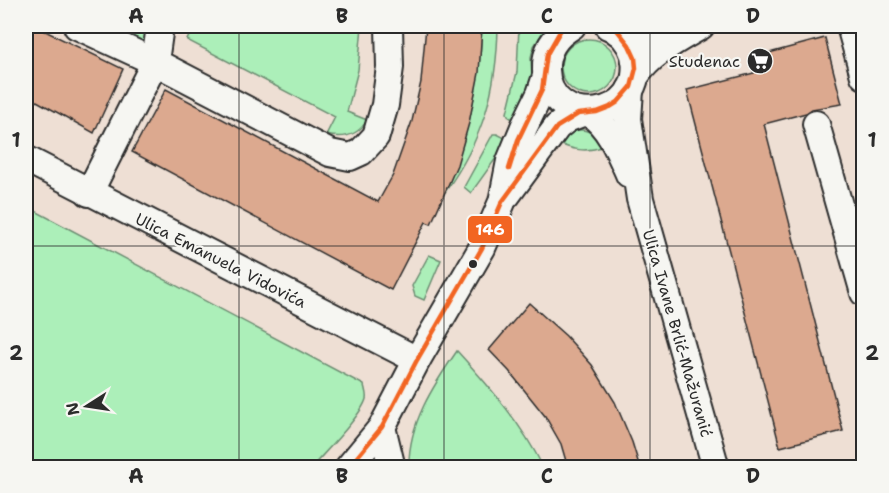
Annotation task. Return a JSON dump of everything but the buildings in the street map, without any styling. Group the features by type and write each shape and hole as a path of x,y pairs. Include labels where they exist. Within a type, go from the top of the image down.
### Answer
{"street":[{"path":"77,26 155,62 330,153 350,157 361,152 376,136 385,105 390,67 389,26"},
{"path":"89,193 155,62 160,26"},
{"path":"613,28 627,35 638,36 696,26"},
{"path":"564,28 550,46 545,61 546,76 551,90 561,102 572,109 598,112 621,101 642,67 655,54 701,26"},
{"path":"850,26 864,76"},
{"name":"Ulica Ivane Brlić-Mažuranić","path":"613,28 625,37 636,63 628,120 640,199 716,468"},
{"path":"348,468 382,427 417,360 482,248 502,202 510,161 546,76"},
{"path":"502,202 557,127 567,119 586,112"},
{"name":"Ulica Ivane Brlić-Mažuranić","path":"586,112 603,125 620,152 640,199"},
{"path":"816,124 855,223 864,293"},
{"name":"Ulica Emanuela Vidovića","path":"26,159 417,360"},
{"path":"382,427 392,468"}],"green space":[{"path":"105,26 148,26 146,45"},
{"path":"194,26 362,26 358,70 347,112 367,120 355,133 338,137 326,135 335,117 187,40"},
{"path":"482,26 498,26 491,93 469,153 445,192 460,152 471,110 479,69"},
{"path":"519,26 547,26 534,46 531,57 532,80 516,121 507,113 517,72"},
{"path":"583,39 595,39 605,43 613,51 617,67 613,83 605,91 595,95 583,95 573,91 565,83 561,73 561,61 565,51 573,43"},
{"path":"573,130 591,133 604,146 579,150 555,142"},
{"path":"493,134 507,139 504,147 471,193 464,187"},
{"path":"26,206 364,385 366,397 363,406 312,467 26,467"},
{"path":"429,255 441,260 424,300 415,296 412,286"},
{"path":"457,351 505,406 543,467 409,467 417,421 439,378"}],"transit line":[{"name":"146","path":"509,169 518,140 542,90 547,54 563,26"},
{"name":"146","path":"348,468 382,427 417,360 482,248 502,202 557,127 578,114 597,112 610,107 618,102 631,87 636,68 635,58 629,45 614,26"}],"place":[{"name":"Studenac","path":"760,61"}]}
